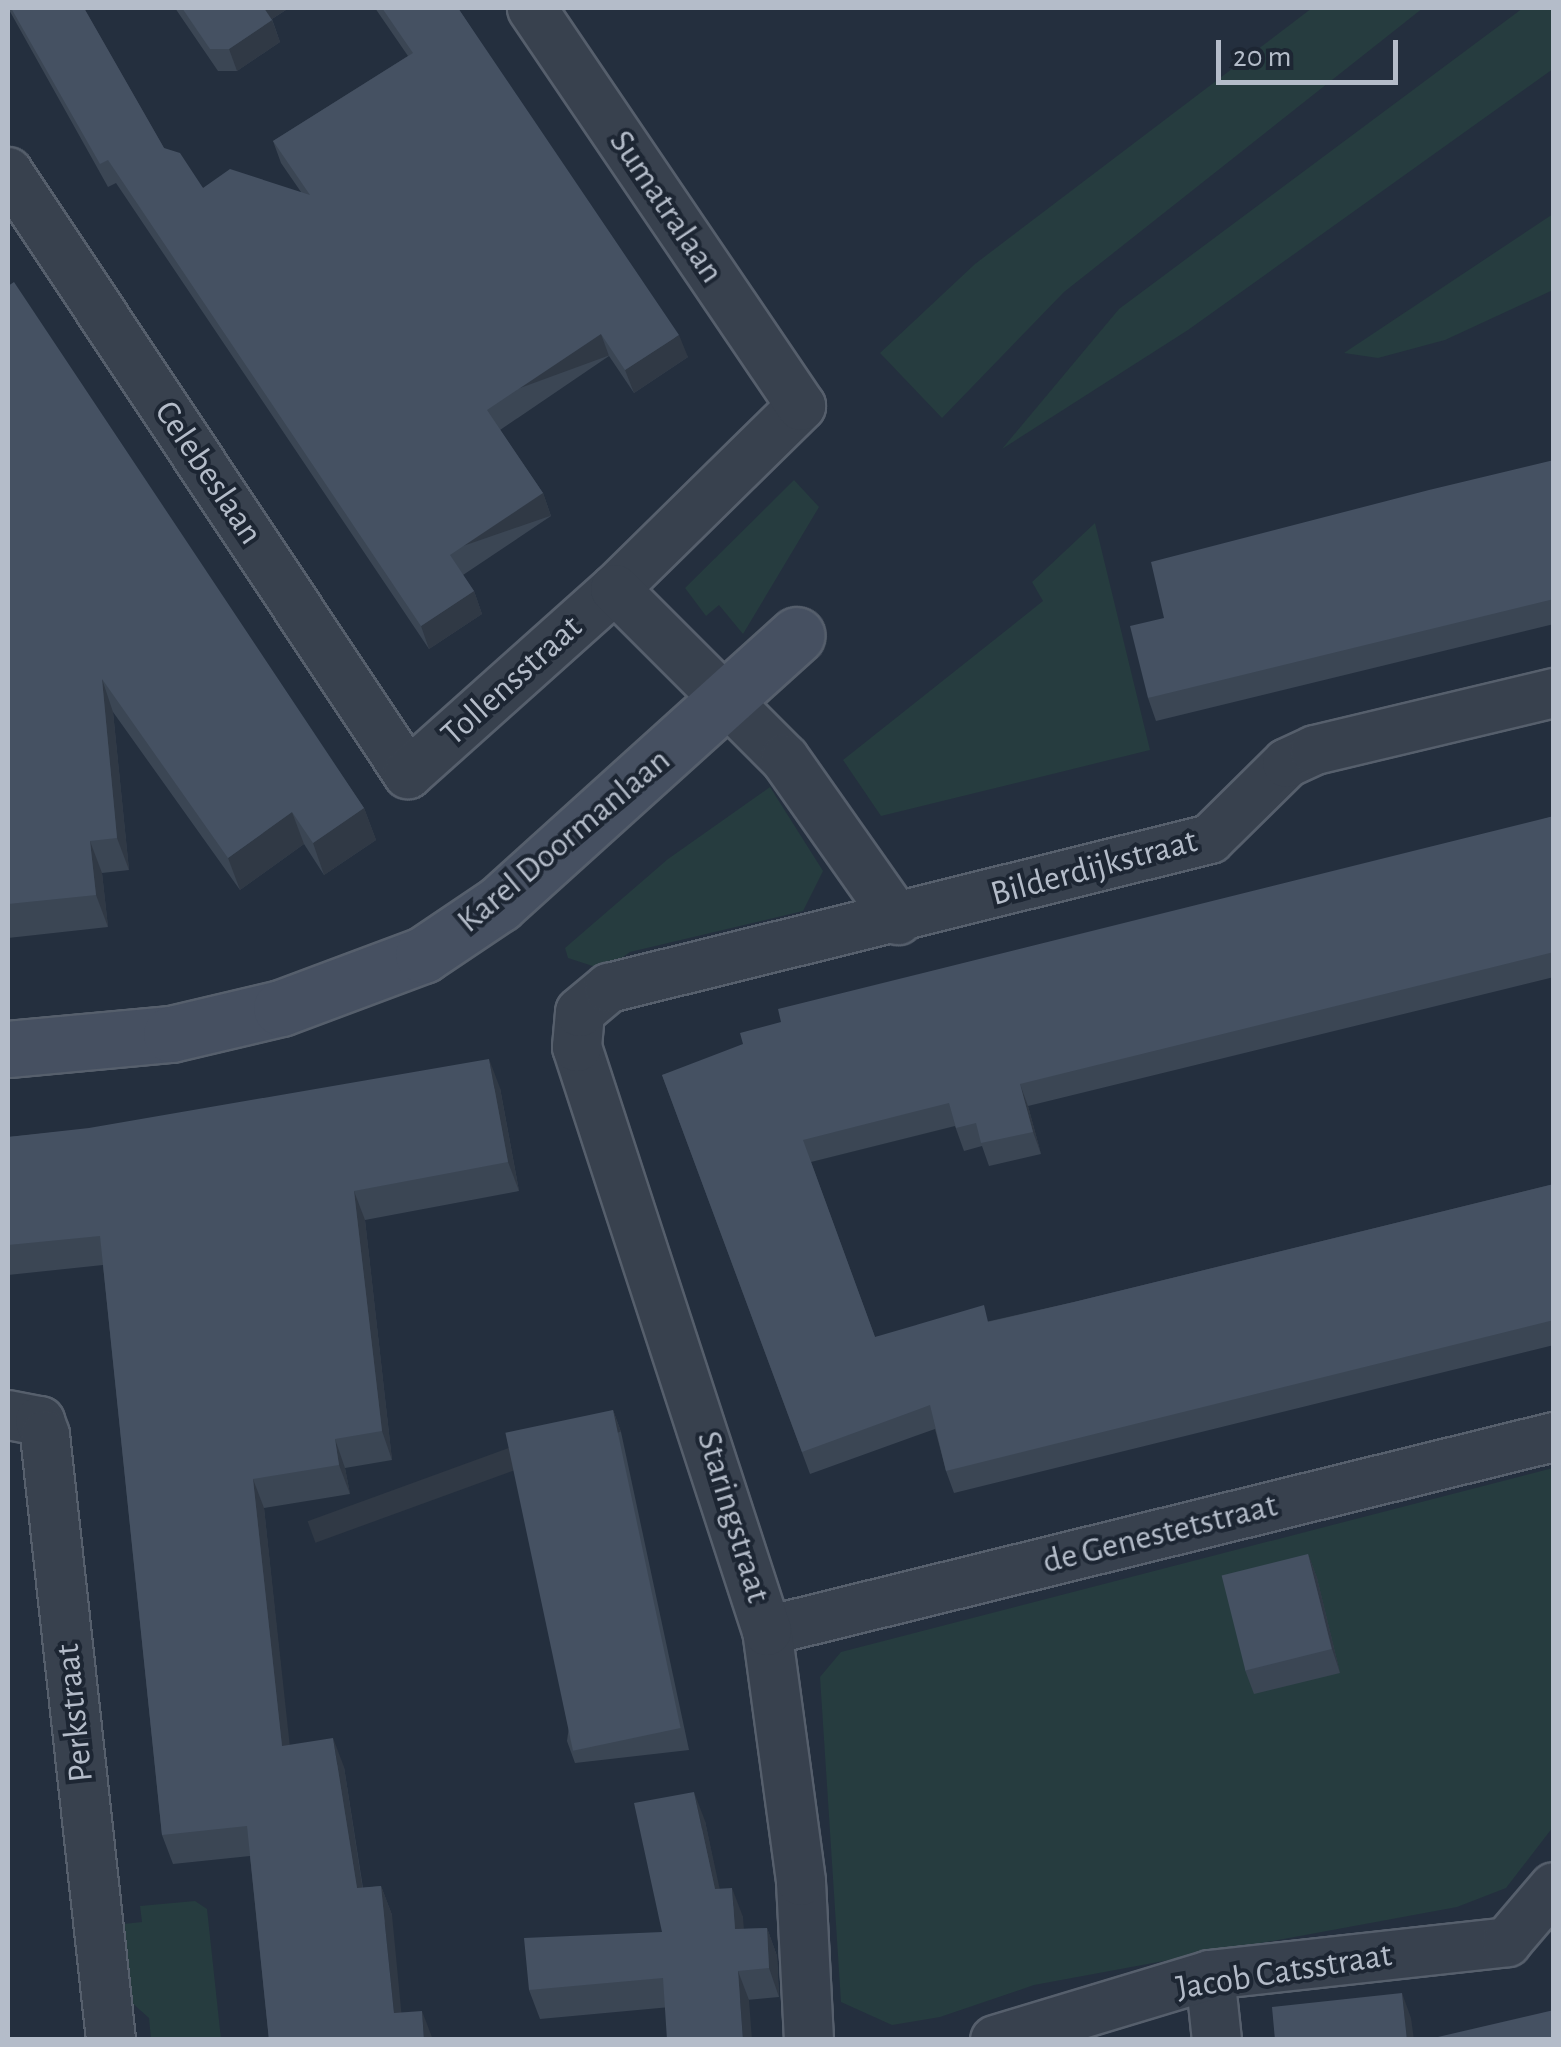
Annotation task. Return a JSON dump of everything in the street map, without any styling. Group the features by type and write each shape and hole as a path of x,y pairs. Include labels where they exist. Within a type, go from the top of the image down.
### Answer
{"street":[{"name":"Sumatralaan","path":"532,8 800,406"},
{"name":"Celebeslaan","path":"8,172 408,774"},
{"name":"Tollensstraat","path":"408,774 616,590 800,406"},
{"name":"Tollensstraat","path":"616,590 726,700"},
{"name":"Karel Doormanlaan","path":"8,1049 172,1034 296,1003 423,955 498,904 797,636"},
{"name":"Bilderdijkstraat","path":"580,1012 610,988 898,920 1210,839 1287,763 1315,750 1554,693"},
{"path":"726,700 784,759 898,920"},
{"name":"Staringstraat","path":"580,1012 577,1046 767,1630 801,1881 809,2040"},
{"name":"Perkstraat","path":"8,1415 40,1421 45,1436 111,2040"},
{"name":"de Genestetstraat","path":"767,1630 1554,1438"},
{"name":"Jacob Catsstraat","path":"995,2040 1210,1976 1507,1942 1554,1887"},
{"path":"1210,1976 1217,2040"}],"green space":[{"path":"1312,8 1423,8 1064,292 942,418 880,353 975,264"},
{"path":"1523,8 1553,8 1553,69 1188,330 1002,449 1119,309"},
{"path":"1553,214 1553,290 1445,340 1378,358 1344,353"},
{"path":"794,480 819,507 743,634 719,605 706,616 685,588"},
{"path":"1095,523 1150,750 881,816 843,760 1043,601 1032,582"},
{"path":"770,787 823,871 803,911 630,952 605,970 568,958 565,948 668,859"},
{"path":"1553,1468 1553,1827 1506,1888 1457,1907 1034,1985 940,2017 892,2025 841,2002 820,1677 841,1652"},
{"path":"195,1901 207,1909 221,2039 151,2039 149,2018 130,2001 123,1924 142,1922 140,1906"}],"building":[{"path":"11,8 84,8 164,148 180,153 203,188 230,169 310,195 273,141 413,53 382,8 458,8 679,335 625,370 601,334 487,410 543,493 450,555 474,591 421,626 108,160 100,164"},
{"path":"182,8 264,8 272,20 229,49 210,49"},
{"path":"14,282 364,808 313,843 292,812 228,858 102,679 117,838 90,841 96,895 8,904 8,286"},
{"path":"1554,460 1554,599 1148,698 1130,626 1164,618 1151,562"},
{"path":"1554,816 1554,952 1020,1084 1033,1132 981,1143 976,1123 956,1128 949,1103 803,1140 875,1337 984,1305 988,1322 1554,1184 1554,1320 946,1471 930,1405 802,1452 662,1075 743,1044 740,1033 781,1022 778,1009"},
{"path":"489,1059 508,1162 354,1191 382,1431 335,1439 339,1465 253,1479 282,1746 333,1738 357,1888 381,1886 394,2013 422,2011 424,2040 269,2040 247,1826 162,1835 100,1236 8,1245 8,1137 89,1128"},
{"path":"613,1410 681,1728 573,1751 505,1433"},
{"path":"1308,1554 1332,1649 1245,1671 1222,1576"},
{"path":"694,1792 715,1889 732,1888 735,1929 767,1928 769,1968 738,1971 743,2040 667,2040 663,1978 529,1990 524,1938 662,1932 634,1803"},
{"path":"1402,1993 1407,2040 1275,2040 1272,2007"},
{"path":"1554,2010 1554,2040 1425,2040"}]}
